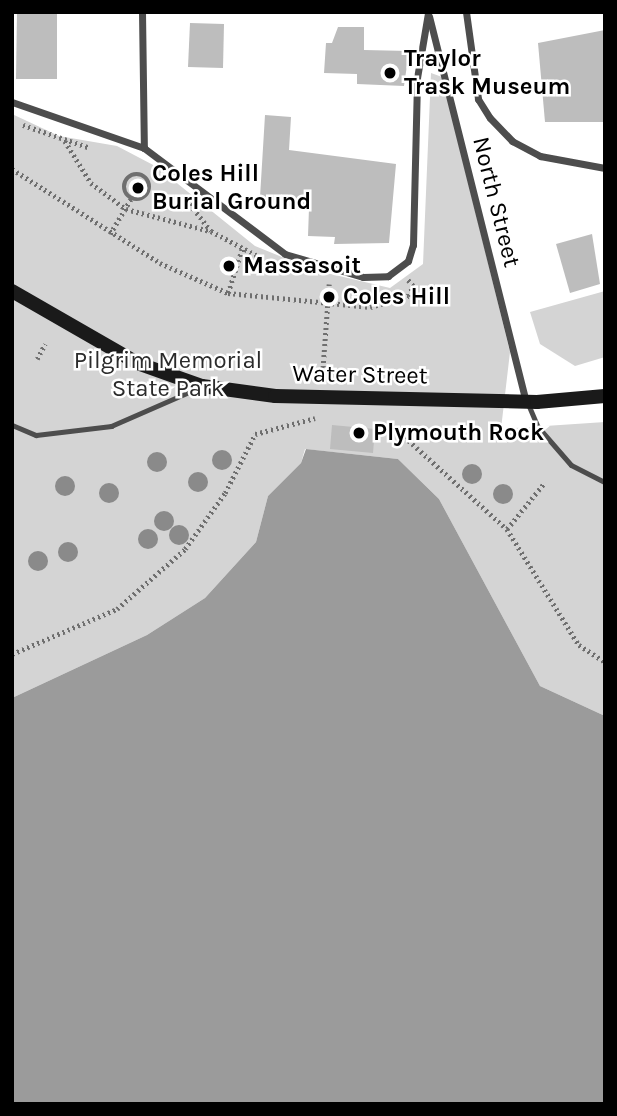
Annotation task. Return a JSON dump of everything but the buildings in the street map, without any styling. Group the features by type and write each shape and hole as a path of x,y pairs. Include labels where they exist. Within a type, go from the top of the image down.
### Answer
{"main road":[{"name":"Water Street","path":"12,291 137,363 202,386 275,396 526,401 605,396"}],"street":[{"path":"142,12 144,148"},
{"path":"466,12 478,99 490,118 512,141 540,156 605,168"},
{"path":"12,102 60,123 144,148 285,254 363,277 400,269 414,245 418,78 428,13"},
{"name":"North Street","path":"428,13 526,401"}],"lane":[{"path":"12,425 36,435 111,426 202,386"},
{"path":"526,401 538,427 571,465 605,482"}],"path":[{"path":"12,120 66,143 103,151"},
{"path":"60,123 66,143 91,183 126,209 211,231 186,199"},
{"path":"138,165 158,177"},
{"path":"12,169 110,234 228,293 325,306 397,304 413,286 400,269"},
{"path":"131,174 151,187 151,196 132,197 122,190 131,174"},
{"path":"110,234 132,197"},
{"path":"228,293 242,249"},
{"path":"322,372 325,306"},
{"path":"37,359 45,344"},
{"path":"12,654 117,609 185,549 225,493 255,434 321,417"},
{"path":"388,422 508,529 579,645 605,662"},
{"path":"508,529 545,482"}],"green space":[{"name":"Pilgrim Memorial State Park","path":"431,73 442,77 510,352 501,429 605,422 605,716 540,686 439,499 398,459 305,449 301,463 268,496 256,542 205,598 147,635 12,698 12,114 59,136 117,146 157,167 255,246 314,270 390,288 423,264"},
{"path":"605,291 605,357 575,366 540,344 530,312"}],"shaded area":[{"path":"306,449 398,459 439,499 540,686 605,716 605,1104 12,1104 12,698 147,635 205,598 256,542 268,496 301,463"}],"place":[{"name":"Traylor Trask Museum","path":"390,73"},
{"name":"Coles Hill Burial Ground","path":"138,188"},
{"name":"Massasoit","path":"229,266"},
{"name":"Coles Hill","path":"329,297"},
{"name":"Plymouth Rock","path":"359,433"}]}
